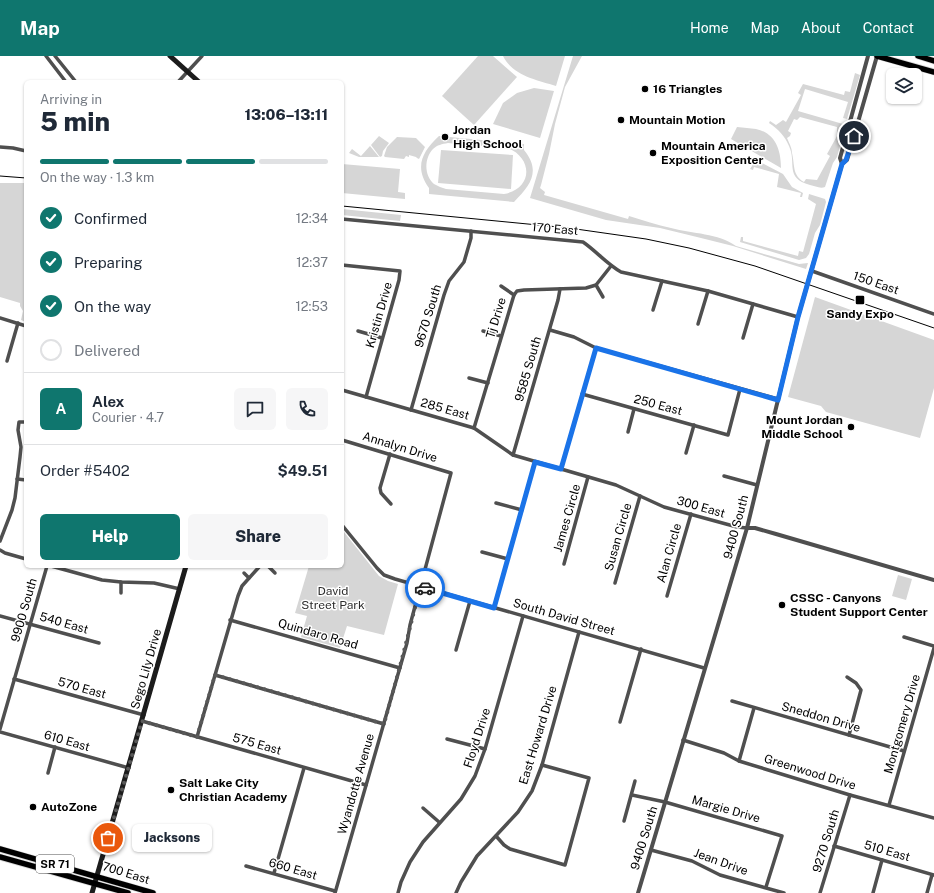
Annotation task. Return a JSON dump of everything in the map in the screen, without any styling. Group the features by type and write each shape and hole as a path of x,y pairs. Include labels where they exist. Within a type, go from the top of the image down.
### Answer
{"main road":[{"path":"170,56 197,80"},
{"path":"877,56 934,72"},
{"path":"918,56 934,61"},
{"name":"Sego Lily Drive","path":"92,893 185,568"},
{"name":"700 East","path":"0,849 153,893"},
{"name":"700 East","path":"0,857 128,893"}],"street":[{"path":"46,56 64,80"},
{"path":"55,56 74,80"},
{"path":"180,80 202,56"},
{"name":"9400 South","path":"842,164 840,158 868,56"},
{"name":"9400 South","path":"638,893 747,528 798,317 842,164 846,160 850,150 877,56"},
{"path":"0,147 24,151"},
{"name":"170 East","path":"344,219 583,242 611,266 621,272 708,291 798,317"},
{"name":"9670 South","path":"411,410 444,295 449,281 464,262 471,238 471,231"},
{"name":"Kristin Drive","path":"344,265 400,271 399,280 366,397"},
{"path":"603,297 596,285 611,266"},
{"name":"150 East","path":"812,271 934,314"},
{"path":"653,310 662,281"},
{"name":"Tj Drive","path":"474,428 514,294 517,291 524,290 586,288 596,285"},
{"path":"501,286 514,294"},
{"name":"9585 South","path":"513,455 550,330 560,289"},
{"path":"698,324 708,291"},
{"path":"743,338 753,304"},
{"path":"0,318 24,325"},
{"path":"8,360 18,323"},
{"path":"550,330 574,338 596,348 778,400"},
{"path":"358,331 382,338"},
{"path":"483,331 501,336"},
{"path":"561,469 596,348"},
{"path":"469,378 488,383"},
{"name":"250 East","path":"582,394 728,435 740,389"},
{"name":"285 East","path":"344,391 474,428 513,455 535,462"},
{"path":"628,432 634,409"},
{"path":"0,541 14,504 21,447 18,427 19,422 24,422"},
{"path":"686,453 694,425"},
{"name":"Annalyn Drive","path":"344,441 451,473"},
{"path":"390,454 380,488 381,493 390,504"},
{"path":"494,608 535,462"},
{"name":"300 East","path":"535,462 616,485 664,507 738,527 755,528 934,580"},
{"name":"Wyandotte Avenue","path":"335,892 400,668 451,473"},
{"path":"724,476 757,485"},
{"name":"James Circle","path":"564,564 588,477"},
{"path":"17,479 24,480"},
{"name":"Susan Circle","path":"615,583 640,496"},
{"path":"496,503 522,510"},
{"name":"Alan Circle","path":"667,596 691,514"},
{"name":"South David Street","path":"344,527 377,568 384,575 395,580 704,668"},
{"path":"0,550 24,558"},
{"path":"482,552 508,559"},
{"name":"9900 South","path":"0,731 46,568"},
{"path":"58,568 93,578 121,582 154,583 180,589"},
{"path":"197,737 239,591 258,568"},
{"path":"270,568 275,573"},
{"path":"244,573 249,578"},
{"path":"120,593 121,582"},
{"path":"456,650 470,601"},
{"name":"540 East","path":"0,616 99,643"},
{"name":"Floyd Drive","path":"398,893 401,882 416,851 439,822 452,810 475,776 485,749 523,616"},
{"name":"Quindaro Road","path":"230,620 400,668"},
{"name":"East Howard Drive","path":"456,893 473,862 510,822 532,791 542,765 579,632"},
{"path":"904,637 934,647"},
{"name":"Montgomery Drive","path":"889,805 934,647"},
{"path":"620,722 641,649"},
{"path":"215,675 384,724"},
{"path":"847,677 861,690 849,735"},
{"name":"570 East","path":"14,679 144,715"},
{"name":"Sneddon Drive","path":"732,701 904,751"},
{"path":"739,761 754,708"},
{"name":"575 East","path":"142,721 366,785"},
{"name":"610 East","path":"0,731 129,768"},
{"path":"447,739 485,749"},
{"name":"Greenwood Drive","path":"683,740 724,753 739,761 850,795 934,818"},
{"path":"48,773 55,747"},
{"path":"496,836 510,849 564,865 590,778 542,765"},
{"path":"274,873 304,768"},
{"path":"624,821 635,781"},
{"name":"Margie Drive","path":"632,795 665,802 782,836 766,887"},
{"name":"9270 South","path":"820,893 850,795"},
{"path":"423,808 439,822"},
{"name":"510 East","path":"834,846 933,875"},
{"name":"Jean Drive","path":"651,850 692,861 720,875 784,893"},
{"path":"873,893 882,860"},
{"name":"660 East","path":"246,866 335,892"},
{"path":"927,893 933,875"}],"green space":[{"path":"478,56 493,56 517,77 474,125 442,96"},
{"path":"503,56 565,56 556,86 519,73 507,63"},
{"path":"573,56 582,56 565,87 540,188 545,192 544,195 628,219 629,216 666,227 713,236 736,246 799,264 808,263 806,269 733,246 660,228 606,220 530,198"},
{"path":"855,73 860,75 847,119 843,118 848,102 805,89 798,111 843,124 845,128 837,157 833,163 825,187 821,188 802,182 794,174 791,152 787,142 781,133 769,123 770,121 776,125 783,120 786,122 801,95 798,93 803,84 844,95 845,91 850,92","holes":["800,117 837,127 837,136 827,154 830,156 817,180 806,179 804,182 797,176 792,149 787,138 790,136 791,133 788,131 794,119 797,120"]},
{"path":"534,88 554,91 540,138 493,124 503,103 517,93"},
{"path":"737,127 756,129 768,134 773,139 778,149 781,168 731,139"},
{"path":"379,136 389,143 380,157 371,145"},
{"path":"439,136 524,144 524,150 532,165 532,178 525,190 514,202 429,194 429,188 424,180 421,167 424,154","holes":["448,143 508,148 516,153 526,166 524,180 520,186 513,191 504,194 446,189 434,184 428,176 426,167 428,157 433,149 440,145"]},
{"path":"397,137 416,138 425,147 419,159 409,155 409,157 406,156 404,159 384,156 387,147"},
{"path":"370,146 379,157 359,157 349,153 352,149 361,156"},
{"path":"441,150 513,155 511,189 438,183"},
{"path":"756,160 783,174 792,187 803,193 802,197 800,197 801,193 777,187 779,174 754,167 753,170 750,169"},
{"path":"344,164 400,169 398,192 405,193 405,199 344,193"},
{"path":"0,183 24,183 24,321 21,320 23,311 20,303 0,297"},
{"path":"809,194 825,199 826,202 820,225 815,233 809,254 806,258 799,260 740,242 741,237 743,237 743,241 798,256 799,251 803,252 816,204 808,199"},
{"path":"344,209 401,215 400,221 344,215"},
{"path":"815,297 934,340 934,388 920,438 826,412 821,406 788,397"},
{"name":"David Street Park","path":"344,532 379,576 398,584 384,635 347,626 340,648 301,637 307,616 295,613 308,568 344,568"},
{"path":"898,575 912,579 906,600 892,596"}],"tram line":[{"path":"0,176 24,178"},
{"path":"344,206 569,228 646,239 689,248 755,266 934,328"}],"way so far":[{"path":"108,838 142,721 197,737 215,675 384,724 407,643 420,587 425,588"}],"place":[{"name":"16 Triangles","path":"645,89"},
{"name":"Mountain Motion","path":"621,120"},
{"name":"Jordan High School","path":"445,137"},
{"name":"Mountain America Exposition Center","path":"653,153"},
{"name":"Sandy Expo","path":"860,300"},
{"name":"Mount Jordan Middle School","path":"851,427"},
{"name":"CSSC - Canyons Student Support Center","path":"782,605"},
{"name":"Salt Lake City Christian Academy","path":"171,790"},
{"name":"AutoZone","path":"33,807"},
{"name":"Jacksons","path":"108,838"}],"route":[{"path":"425,588 494,608 535,462 561,469 596,348 778,400 798,317 842,164 846,160 854,136"}]}
